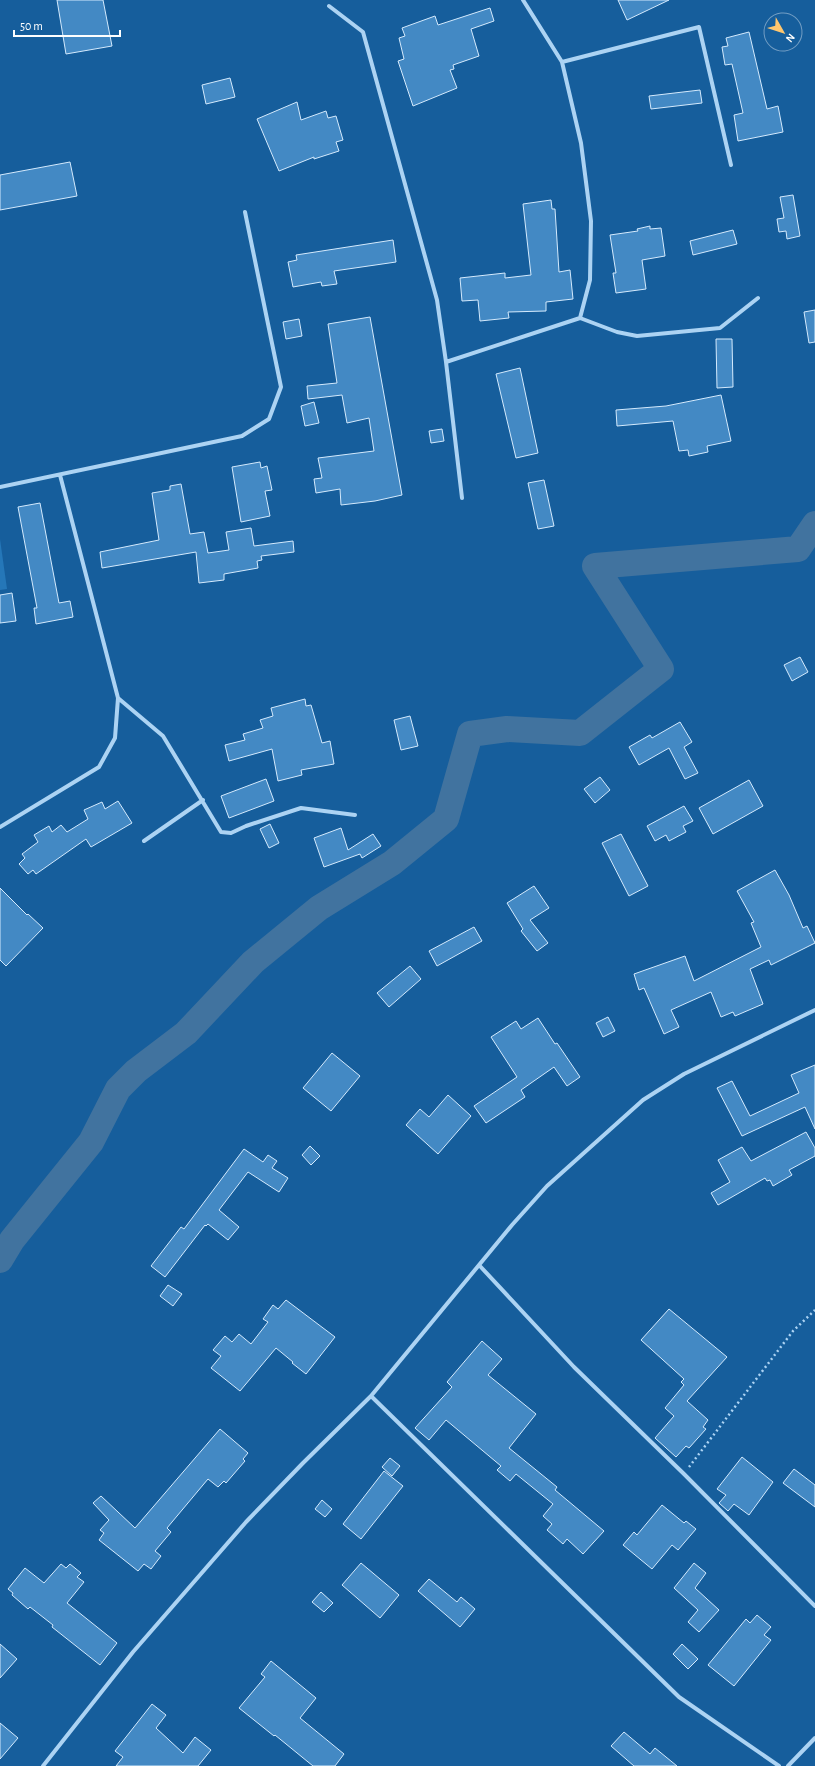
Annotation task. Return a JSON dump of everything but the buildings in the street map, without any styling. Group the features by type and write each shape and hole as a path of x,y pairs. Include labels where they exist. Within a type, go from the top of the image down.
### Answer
{"street":[{"path":"523,0 562,62 581,143 591,221 590,280 580,318"},
{"path":"329,6 363,32 437,300 462,498"},
{"path":"562,62 699,27 731,165"},
{"path":"0,487 242,436 269,419 281,387 245,212"},
{"path":"446,362 580,318 617,332 637,336 720,328 758,298"},
{"path":"0,827 99,767 115,738 118,698 60,475"},
{"path":"118,698 164,736 221,832 230,833 246,826 300,808 355,815"},
{"path":"144,841 203,800"},
{"path":"43,1766 133,1652 246,1522 371,1396 479,1265 547,1186 643,1100 684,1074 815,1010"},
{"path":"479,1265 574,1367 684,1474 815,1606"},
{"path":"371,1396 679,1697 779,1766"},
{"path":"788,1766 815,1738"}],"path":[{"path":"684,1474 793,1331 815,1310"}],"shaded area":[{"path":"0,539 7,589 0,590"}],"waterway":[{"path":"0,1260 12,1240 91,1142 118,1089 136,1071 186,1033 253,962 319,908 392,863 446,819 470,734 507,729 580,733 661,669 595,566 798,549 815,524"}]}
